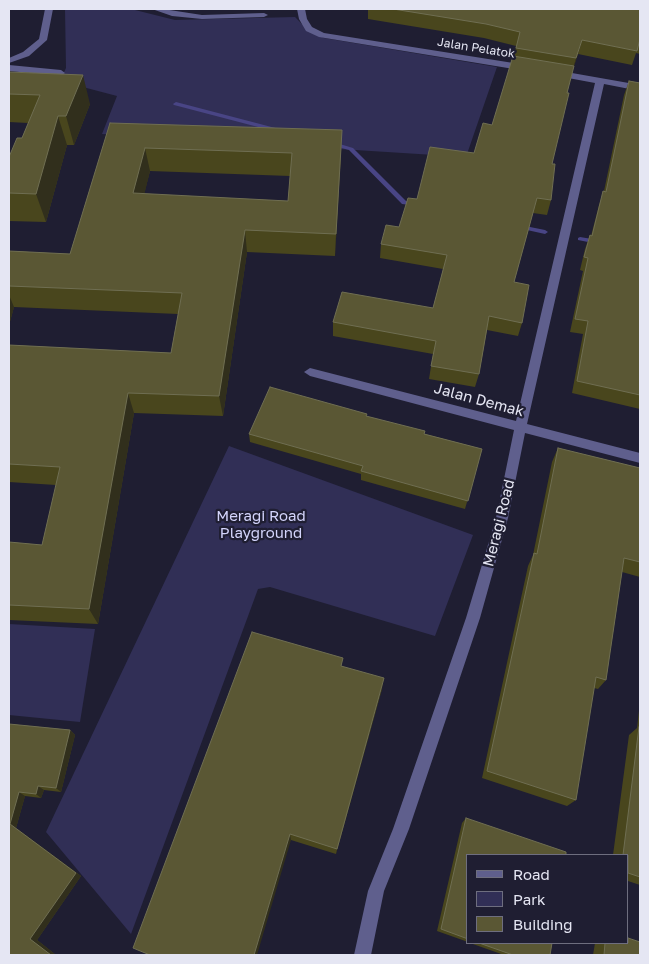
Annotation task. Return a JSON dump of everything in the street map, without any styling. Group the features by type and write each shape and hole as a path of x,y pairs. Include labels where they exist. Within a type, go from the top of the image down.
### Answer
{"street":[{"path":"9,62 26,54 43,40 49,9"},
{"path":"156,9 172,14 202,17 264,15"},
{"name":"Jalan Pelatok","path":"301,9 303,19 309,29 322,35 533,70"},
{"path":"9,68 61,73"},
{"path":"542,71 640,88"},
{"name":"Meragi Road","path":"362,955 376,891 401,829 473,618 502,518 520,428 600,80"},
{"name":"Jalan Demak","path":"310,372 640,458"}],"green space":[{"path":"65,9 131,9 175,20 295,17 308,30 324,38 497,67 466,157 102,134 117,96 60,81 66,68"},
{"name":"Meragi Road Playground","path":"229,446 473,535 435,636 270,587 258,589 131,934 46,832"},
{"path":"9,624 95,629 80,722 9,715"}],"building":[{"path":"393,9 640,9 640,39 637,51 582,40 576,58 516,48 520,32 486,24"},
{"path":"513,56 574,66 552,164 555,164 551,200 537,198 514,282 529,285 522,323 489,316 479,374 431,366 436,341 333,322 342,292 433,308 447,255 381,244 386,225 399,227 408,198 417,199 430,147 474,153 483,123 492,125"},
{"path":"9,72 83,75 66,116 58,116 36,194 9,193 9,157 17,138 22,138 40,95 9,94"},
{"path":"629,81 640,83 640,395 577,381 588,321 575,319 588,258 584,257 590,235 592,236 603,191 606,192"},
{"path":"110,123 342,130 336,234 245,230 219,396 128,393 89,609 9,605 9,542 42,545 60,467 9,464 9,345 171,353 182,293 9,286 9,251 70,254","holes":["145,148 292,153 288,201 133,193"]},
{"path":"270,387 367,414 366,416 425,431 424,434 482,449 468,501 361,471 363,466 249,434"},
{"path":"558,448 640,468 640,562 624,558 606,680 596,677 576,800 487,771 534,553 537,554"},
{"path":"252,632 343,658 341,666 384,678 337,849 290,834 254,955 150,955 133,948"},
{"path":"9,724 70,730 56,788 38,786 36,794 19,792 10,824 76,873 30,939 51,955 9,955"},
{"path":"640,727 640,877 629,873 629,854 623,854"},
{"path":"466,818 566,852 566,854 467,854 467,939 441,929"},
{"path":"629,938 640,942 640,955 604,955 605,944 629,944"},
{"path":"482,944 552,944 550,955 513,955"}],"waterway":[{"path":"176,104 281,131"},
{"path":"333,144 351,149 404,203 416,205"},
{"path":"520,227 545,232"},
{"path":"580,239 598,242"}]}
